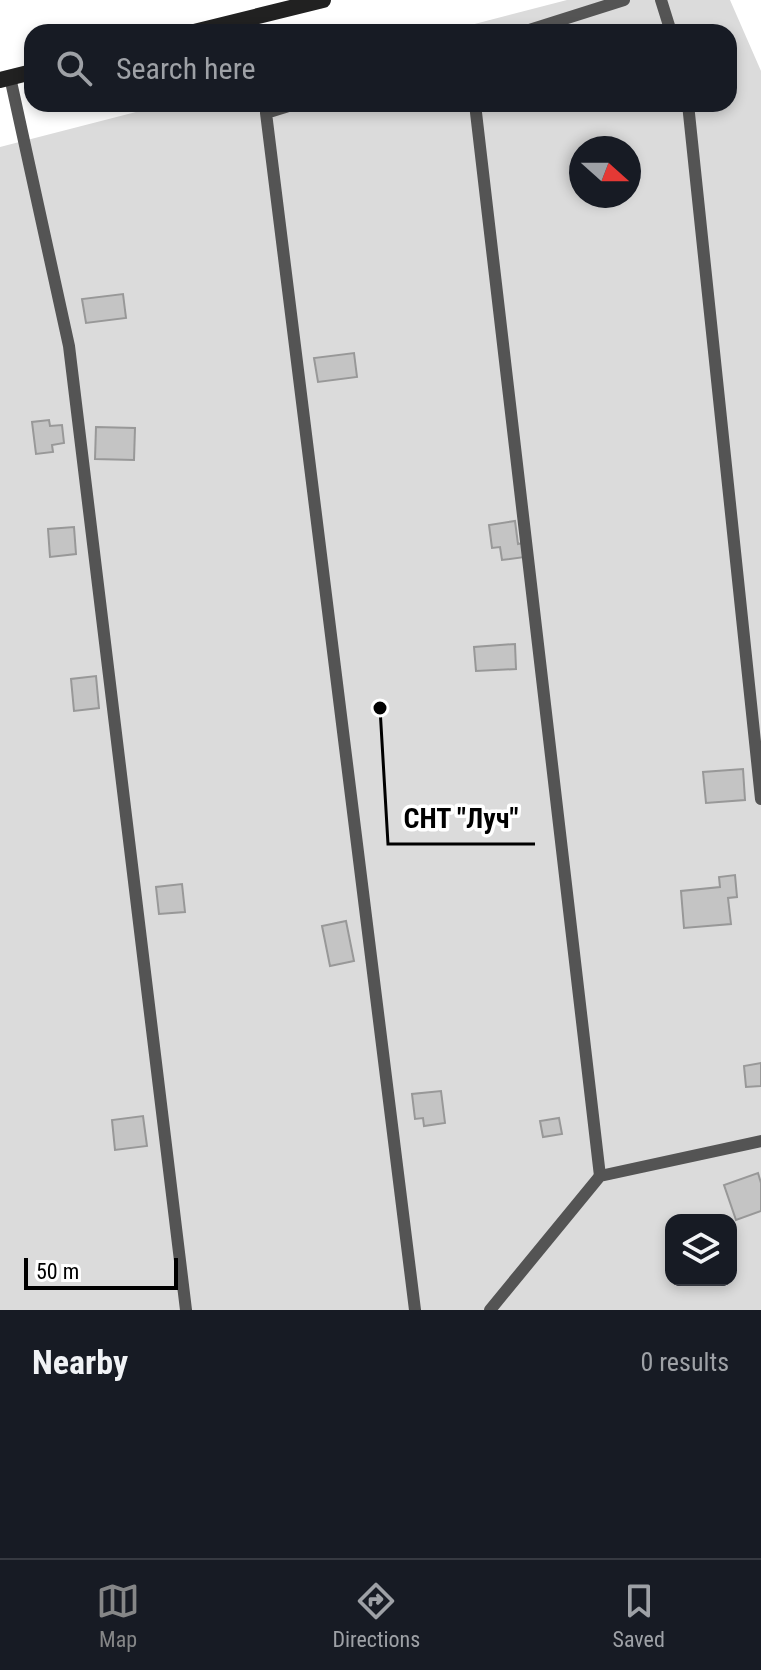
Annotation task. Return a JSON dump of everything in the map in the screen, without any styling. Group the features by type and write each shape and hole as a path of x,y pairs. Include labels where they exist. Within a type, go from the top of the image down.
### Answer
{"street":[{"path":"226,24 323,0"}],"lane":[{"path":"548,24 624,0"},
{"path":"661,0 668,24"},
{"path":"5,79 69,346 186,1310"},
{"path":"269,112 266,113 415,1310"},
{"path":"476,112 600,1176"},
{"path":"689,112 761,799"},
{"path":"490,1310 600,1176 761,1141"}],"shaded area":[{"path":"567,0 730,0 761,71 761,1310 0,1310 0,147 136,112 737,112 737,24 475,24"}],"building":[{"path":"123,294 126,318 86,323 82,299"},
{"path":"354,353 357,377 318,382 314,358"},
{"path":"49,420 50,426 62,425 64,443 52,445 53,452 36,454 32,422"},
{"path":"96,427 135,428 134,460 95,459"},
{"path":"515,521 518,544 523,543 525,557 502,560 500,547 492,548 489,525"},
{"path":"74,527 76,554 50,557 48,529"},
{"path":"515,644 516,669 476,671 474,647"},
{"path":"96,676 99,708 74,711 71,679"},
{"path":"743,769 745,800 706,803 703,772"},
{"path":"735,875 737,897 728,898 731,924 684,928 681,891 720,887 719,877"},
{"path":"182,884 185,912 159,914 156,887"},
{"path":"346,921 354,961 330,966 322,926"},
{"path":"761,1063 761,1086 746,1087 744,1066"},
{"path":"441,1091 445,1123 424,1126 423,1118 415,1119 412,1094"},
{"path":"143,1116 147,1146 115,1150 112,1120"},
{"path":"559,1118 562,1134 543,1137 540,1121"},
{"path":"758,1173 761,1211 737,1220 724,1185"}],"place":[{"name":"СНТ \"Луч\"","path":"380,708"}]}
